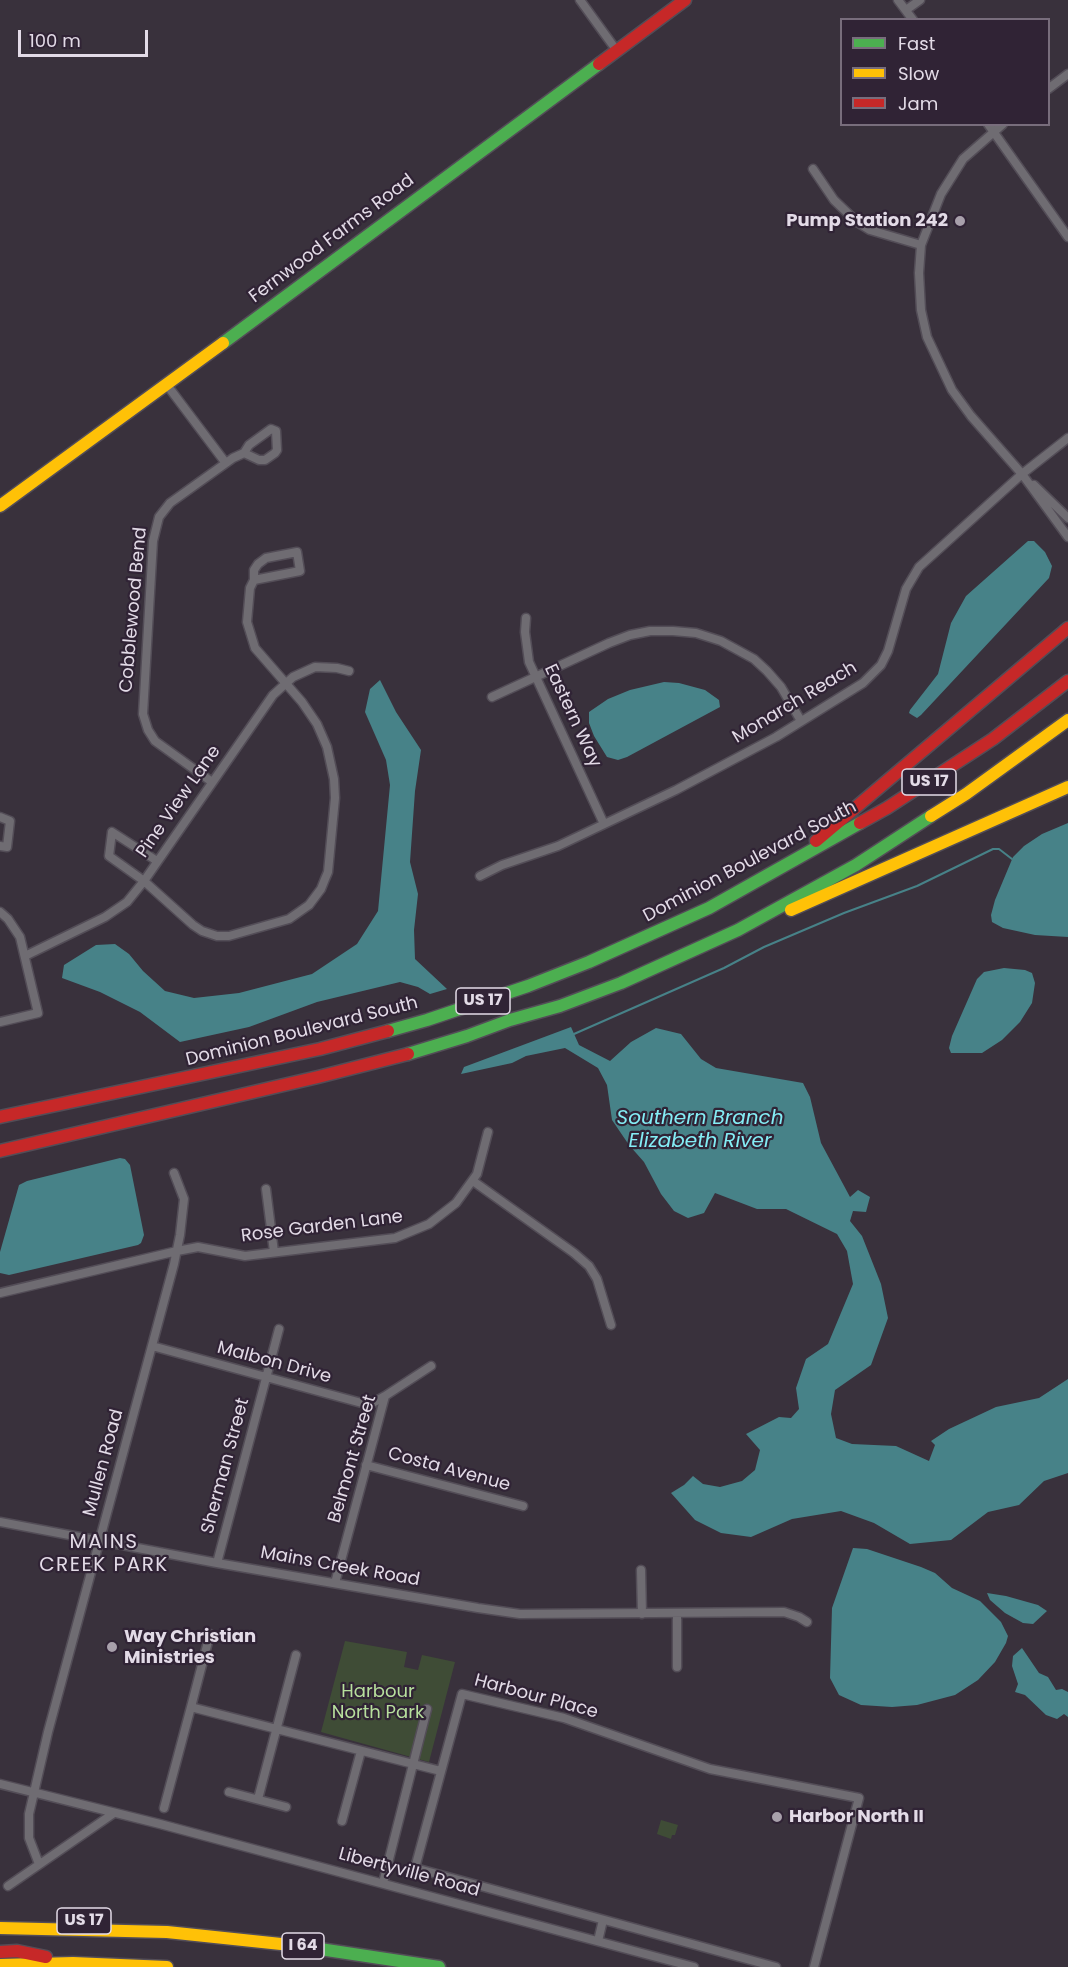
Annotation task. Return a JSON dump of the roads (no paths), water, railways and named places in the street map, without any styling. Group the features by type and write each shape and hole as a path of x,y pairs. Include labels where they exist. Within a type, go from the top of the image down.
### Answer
{"main road":[{"name":"Fernwood Farms Road","path":"0,506 167,385 685,0"},
{"path":"781,869 1068,628"},
{"name":"Dominion Boulevard South","path":"0,1117 320,1049 427,1020 528,986 589,962 709,908 887,808 993,738 1068,681"},
{"name":"US 17","path":"0,1151 318,1077 466,1036 611,987 738,930 856,865 1010,763 1068,720"},
{"path":"738,930 815,900 1068,787"},
{"name":"US 17","path":"0,1920 106,1921 167,1932"},
{"name":"I 64","path":"0,1928 167,1932 274,1942 439,1967"},
{"path":"0,1935 74,1930"},
{"path":"0,1952 17,1951 73,1963"},
{"path":"0,1965 73,1963 167,1967"}],"street":[{"path":"580,0 617,51"},
{"path":"898,0 912,18"},
{"path":"906,10 920,0"},
{"path":"1050,88 1068,74"},
{"path":"1068,237 990,128 951,176 938,202 921,245 919,273 921,310 927,337 952,390 971,416 1022,474 1068,518"},
{"path":"813,169 834,200 857,222 870,230 921,245"},
{"path":"167,385 225,462"},
{"name":"Monarch Reach","path":"480,876 502,865 558,846 686,785 776,737 849,693 877,671 888,651 906,589 919,567 1022,474 1068,438"},
{"name":"Cobblewood Bend","path":"212,782 155,741 146,725 142,710 155,527 162,512 170,503 225,462 244,453"},
{"path":"1022,474 1068,537"},
{"path":"157,861 112,832 109,856 144,881 193,926 217,936 229,936 289,919 309,905 328,872 334,810 334,779 327,747 317,724 302,702 260,655 251,639 247,622 250,588 254,580 254,570 258,564 266,558 297,552 300,571 254,580"},
{"name":"Eastern Way","path":"526,618 526,648 535,677 604,824"},
{"path":"492,697 630,635 651,631 696,633 721,641 754,659 781,687 801,721"},
{"name":"Pine View Lane","path":"25,956 119,909 144,881 273,695 293,677 311,668 326,666 349,671"},
{"path":"0,817 10,820 7,847 0,846"},
{"path":"0,912 20,937 38,1013 0,1022"},
{"name":"Rose Garden Lane","path":"0,1293 177,1251 198,1248 245,1256 395,1238 414,1232 443,1215 456,1203 473,1181 482,1161 488,1132"},
{"name":"Mullen Road","path":"39,1864 28,1838 29,1814 177,1251 184,1199 174,1173"},
{"path":"473,1181 589,1266 597,1279 611,1325"},
{"path":"266,1189 274,1252"},
{"name":"Sherman Street","path":"217,1563 279,1329"},
{"name":"Malbon Drive","path":"152,1346 369,1405 385,1395"},
{"name":"Belmont Street","path":"335,1583 385,1395 431,1366"},
{"name":"Costa Avenue","path":"366,1465 523,1506"},
{"name":"Mains Creek Road","path":"0,1522 217,1563 520,1614 784,1612 807,1622"},
{"path":"641,1570 642,1614"},
{"path":"677,1614 677,1667"},
{"path":"164,1808 210,1634"},
{"path":"258,1800 296,1655"},
{"name":"Harbour Place","path":"776,1967 415,1868 462,1694 564,1718 710,1769 859,1798 814,1967"},
{"path":"191,1707 441,1771"},
{"path":"383,1883 427,1709"},
{"path":"342,1821 361,1751"},
{"name":"Libertyville Road","path":"0,1784 383,1883 694,1967"},
{"path":"229,1792 286,1807"},
{"path":"8,1886 114,1813"},
{"path":"598,1941 603,1920"}],"water":[{"path":"1028,541 1034,541 1045,552 1052,566 1049,578 921,715 917,718 909,713 938,674 951,623 966,596"},
{"path":"380,680 396,712 421,750 415,791 410,862 418,894 414,930 415,959 447,989 430,994 418,987 400,982 317,1002 249,1027 180,1042 140,1012 100,992 62,978 64,965 96,945 115,944 129,954 143,971 165,991 194,998 239,993 312,974 357,944 378,911 390,785 386,760 365,712 370,689"},
{"path":"664,682 679,683 705,690 719,700 720,707 627,757 618,760 607,757 594,736 589,723 589,712 608,699 630,690"},
{"path":"1068,823 1068,937 1035,935 1003,928 992,922 991,915 995,900 1013,857 1042,834"},
{"path":"1004,968 1032,973 1035,983 1032,1003 1020,1022 1002,1040 982,1053 951,1053 949,1048 952,1036 977,979 984,972"},
{"name":"Southern Branch Elizabeth River","path":"571,1027 579,1045 610,1061 631,1042 656,1028 681,1034 701,1059 716,1068 803,1083 810,1097 821,1143 850,1197 858,1190 870,1197 866,1212 853,1211 850,1221 862,1236 881,1284 888,1318 871,1365 835,1390 831,1414 836,1438 852,1444 896,1446 929,1461 935,1445 931,1441 949,1429 996,1407 1039,1398 1068,1379 1068,1473 1044,1481 1019,1505 988,1512 951,1540 910,1544 874,1523 841,1511 792,1519 751,1537 721,1533 695,1520 671,1493 693,1476 703,1484 720,1487 742,1481 755,1470 760,1450 746,1434 779,1417 791,1418 799,1409 796,1388 806,1359 828,1344 853,1284 847,1251 837,1234 786,1209 757,1209 715,1193 704,1213 688,1218 674,1211 661,1194 644,1162 612,1120 607,1085 598,1068 565,1048 461,1074 464,1067"},
{"path":"120,1158 125,1159 130,1165 144,1235 141,1243 9,1275 0,1273 0,1252 19,1185"},
{"path":"853,1548 867,1549 921,1567 935,1573 952,1588 980,1601 1001,1622 1008,1636 995,1662 978,1680 955,1695 917,1705 892,1707 861,1705 839,1695 830,1678 832,1608"},
{"path":"987,1593 1038,1605 1047,1611 1033,1624 1023,1623 1005,1613 990,1600"},
{"path":"1022,1648 1039,1673 1048,1677 1056,1690 1062,1689 1068,1692 1068,1717 1064,1714 1057,1719 1046,1715 1025,1695 1015,1692 1018,1684 1012,1666 1013,1656"}],"waterway":[{"path":"574,1034 724,968 764,947 844,913 917,886 993,849 999,849 1012,859"}],"place":[{"name":"Pump Station 242","path":"960,221"},
{"name":"Way Christian Ministries","path":"112,1647"},
{"name":"Harbor North II","path":"777,1817"}],"district":[{"name":"MAINS CREEK PARK","path":"104,1554"}],"park label":[{"name":"Harbour North Park","path":"378,1702"}]}
